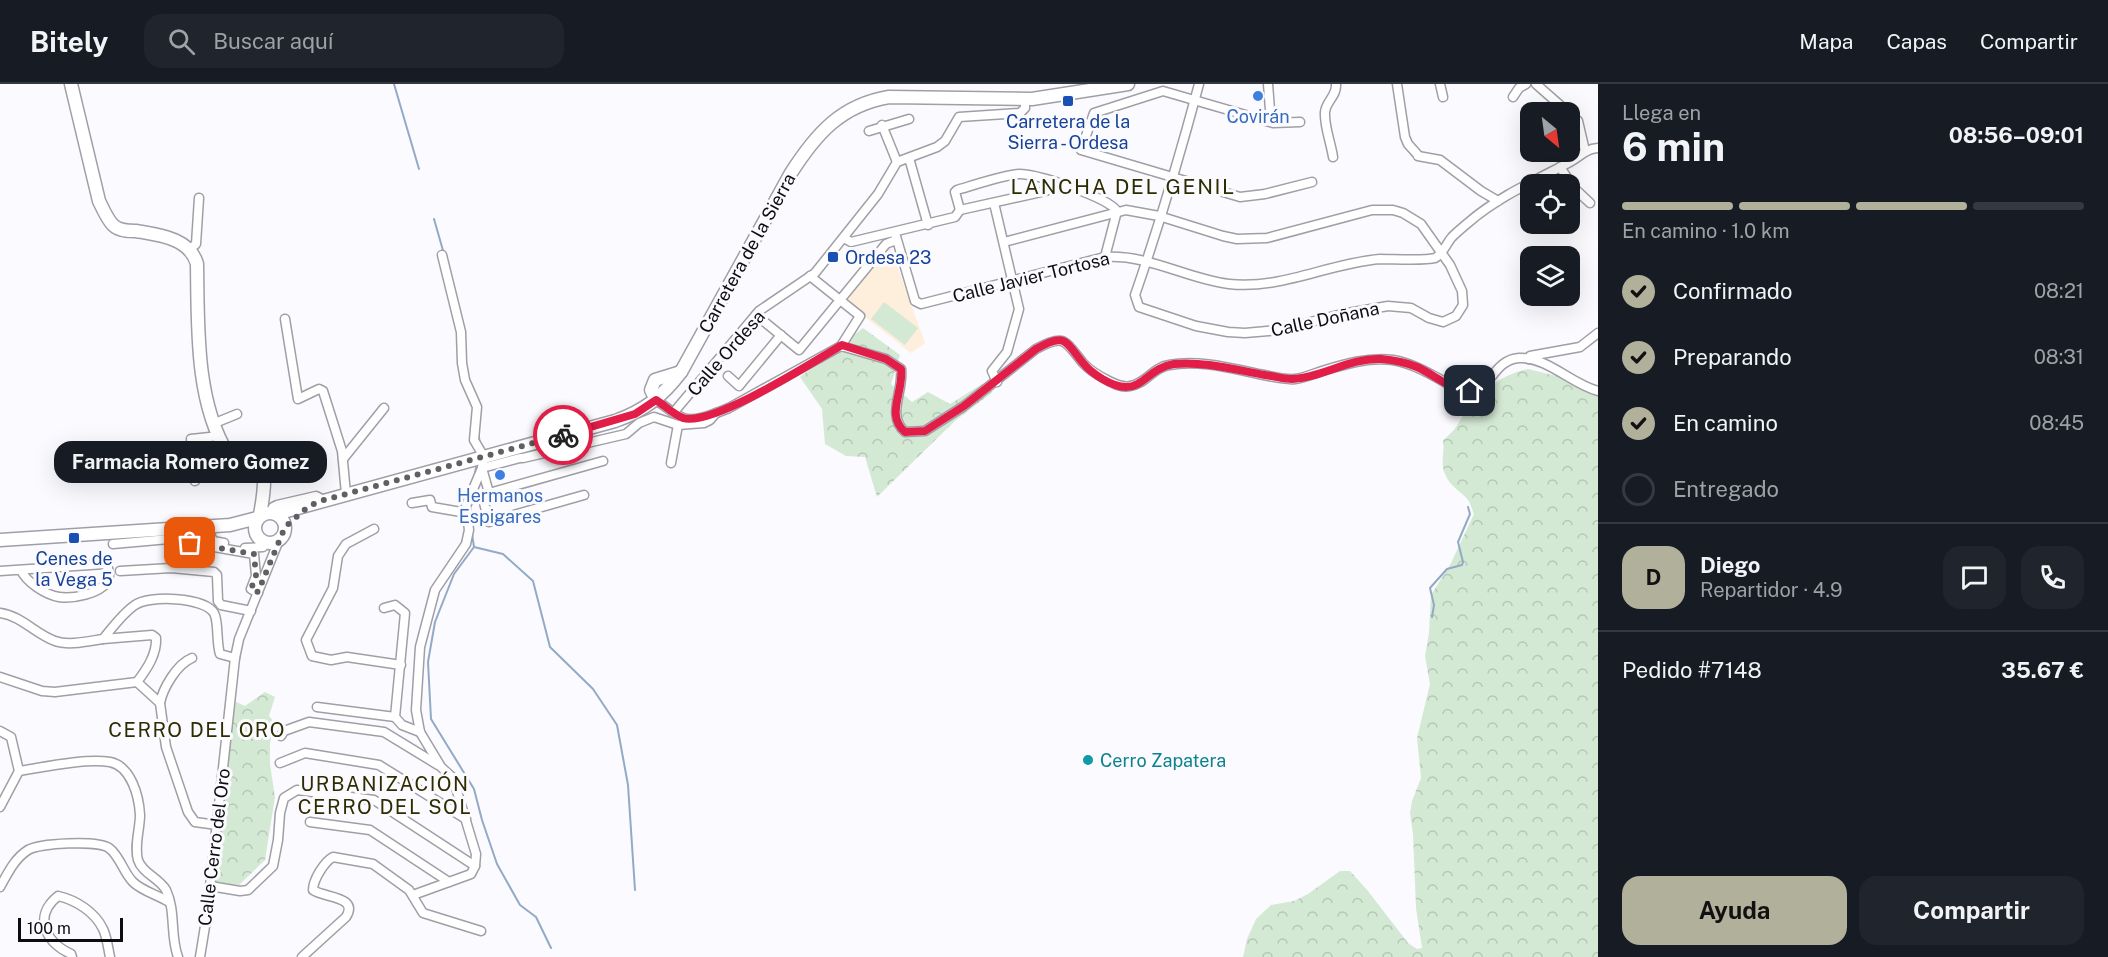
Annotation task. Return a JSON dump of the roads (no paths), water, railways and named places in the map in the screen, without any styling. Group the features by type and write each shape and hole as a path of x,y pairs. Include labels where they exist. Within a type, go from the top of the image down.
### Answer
{"street":[{"path":"71,84 78,121 99,201 114,226 122,230 160,236 184,244 190,249 197,264 198,315 207,404 228,454 256,455 260,459 267,514"},
{"name":"Carretera de la Sierra","path":"1025,99 1095,84"},
{"name":"Carretera de la Sierra","path":"309,506 346,494 483,462 635,414 656,400 681,372 807,147 832,121 863,104 889,97 1032,99 1128,84"},
{"name":"Calle Doñana","path":"1199,84 1135,295 1139,307 1212,330 1245,333 1279,330 1342,314 1388,306 1411,308 1437,321 1450,320 1460,311 1464,299 1450,265 1441,253"},
{"path":"1268,84 1271,117"},
{"path":"1333,157 1325,114 1326,106 1335,94 1336,84"},
{"path":"1397,84 1408,144 1418,155 1440,160 1480,192 1498,201"},
{"path":"1440,84 1443,97"},
{"path":"1513,97 1526,84"},
{"path":"1536,84 1578,122 1585,151"},
{"path":"1300,122 1194,101 1163,91 1094,112 1081,150 1240,197 1265,194 1312,182"},
{"path":"882,125 897,162 926,152 945,141 959,117 1020,113 1025,108 1025,99"},
{"path":"869,131 909,118"},
{"path":"1004,242 1117,211 1139,211 1223,236 1252,239 1267,238 1372,210 1393,210 1421,224 1441,253 1454,235 1498,201 1573,161 1585,151 1598,148"},
{"path":"909,158 928,225"},
{"name":"Calle Ordesa","path":"674,412 756,315 815,273 878,194 897,162"},
{"path":"1560,167 1574,188 1590,203"},
{"path":"844,238 851,242 896,236 955,218 960,210 957,190 1020,173 1103,200 1117,211"},
{"path":"960,210 1046,190 1051,187 1052,182"},
{"path":"190,249 196,244 199,198"},
{"path":"994,203 1019,309 1007,352 993,371 997,382"},
{"path":"1105,256 1117,211"},
{"path":"756,315 799,350 886,244 896,236"},
{"name":"Calle Javier Tortosa","path":"896,236 917,303 921,304 1105,256 1124,256 1226,284 1256,285 1279,282 1346,264 1398,258 1433,258 1441,253"},
{"path":"442,255 461,332 465,380 477,407 474,440 483,462 489,493"},
{"path":"656,400 684,418 692,419 716,412 744,400 842,345 860,316 810,276"},
{"path":"285,319 298,399 319,389 323,392 342,451 346,494"},
{"path":"1529,359 1530,356 1580,347 1598,333"},
{"path":"728,376 739,386 781,335"},
{"path":"842,345 886,359 901,369 903,381 895,410 898,426 905,432 925,431 997,382 1036,349 1046,343 1059,340 1073,348 1095,374 1110,382 1128,387 1139,384 1159,367 1178,364 1219,367 1294,379 1370,359 1405,363 1417,367 1456,389 1470,391 1484,386 1495,370 1507,362 1521,358 1543,363 1598,391"},
{"path":"343,459 384,408"},
{"path":"483,462 522,458 626,434 639,423 654,417 678,425 704,423 710,420 716,412"},
{"path":"215,423 237,414"},
{"path":"671,463 678,425"},
{"path":"195,481 191,439 219,436"},
{"path":"225,477 223,464 228,454"},
{"path":"584,495 489,522 483,499 489,493 603,461"},
{"path":"441,767 420,732 416,710 420,647 435,590 466,544 469,530 466,506 483,462"},
{"path":"267,540 255,526 273,507 316,496 324,500"},
{"path":"412,503 430,500 432,507 467,513"},
{"path":"0,540 230,525 267,514 309,506"},
{"path":"285,527 309,506"},
{"path":"230,525 267,540 283,535 285,527 282,519 267,514"},
{"path":"207,527 213,541 250,549 263,547 267,540"},
{"path":"374,529 346,544 338,556 333,588 306,640 312,656 331,660 347,657 401,665"},
{"path":"113,544 170,539 254,554 256,576 251,589 258,592"},
{"name":"Calle Cerro del Oro","path":"200,957 235,658 239,639 269,564 267,540"},
{"path":"0,571 105,564 109,576 108,582 90,595 60,597 34,584 24,576 21,570"},
{"path":"120,571 171,568 214,572 217,575 218,602 222,605 251,611"},
{"path":"103,639 133,606 144,600 186,600 203,605 213,612 220,654 235,658"},
{"path":"384,608 395,605 405,613 395,717"},
{"path":"0,613 13,615 55,641 152,635 156,638 157,645 149,666 137,682 55,692 42,691 0,677"},
{"path":"192,658 180,667 161,696 166,747 188,812 195,822 217,825"},
{"path":"137,682 160,704"},
{"path":"317,707 395,717 402,725 420,732"},
{"path":"281,736 284,731 309,722 384,732 441,767 453,778 476,854 475,866 471,874 412,895"},
{"path":"0,731 11,738 20,771 0,807"},
{"path":"280,763 305,753 379,765 466,819"},
{"path":"20,771 89,762 111,762 124,769 138,798 140,813 138,861 165,890 178,957"},
{"path":"210,886 240,891 248,890 273,866 284,798 297,790 374,800 475,866"},
{"path":"309,822 370,830 449,882"},
{"path":"0,887 15,860 30,849 91,843 109,848 134,883 169,902"},
{"path":"302,957 346,917 349,911 348,904 344,900 313,890 313,885 331,858 337,857 370,862 405,887 419,909 426,914 481,931"},
{"path":"72,957 53,942 46,931 45,915 49,903 58,896 69,898 84,907 96,919 104,929 110,957"}],"waterway":[{"path":"394,84 419,169"},
{"path":"434,219 444,254"},
{"path":"478,430 480,445"},
{"path":"474,478 477,463"},
{"path":"1432,617 1434,605 1430,588 1447,569 1462,565 1463,562 1458,542 1470,514 1468,507"},
{"path":"472,534 474,547 454,574 435,622 428,662 431,719 474,789 497,864 520,905 536,917 551,948"},
{"path":"474,547 503,554 533,581 550,647 593,689 617,725 628,785 635,890"}],"place":[{"name":"Covirán","path":"1258,96"},
{"name":"Carretera de la Sierra - Ordesa","path":"1068,101"},
{"name":"Ordesa 23","path":"833,257"},
{"name":"Hermanos Espigares","path":"500,475"},
{"name":"Cenes de la Vega 5","path":"74,538"},
{"name":"Farmacia Romero Gomez","path":"190,543"},
{"name":"Cerro Zapatera","path":"1088,760"}],"district":[{"name":"LANCHA DEL GENIL","path":"1123,186"},
{"name":"CERRO DEL ORO","path":"197,730"},
{"name":"URBANIZACIÓN CERRO DEL SOL","path":"385,796"}]}
